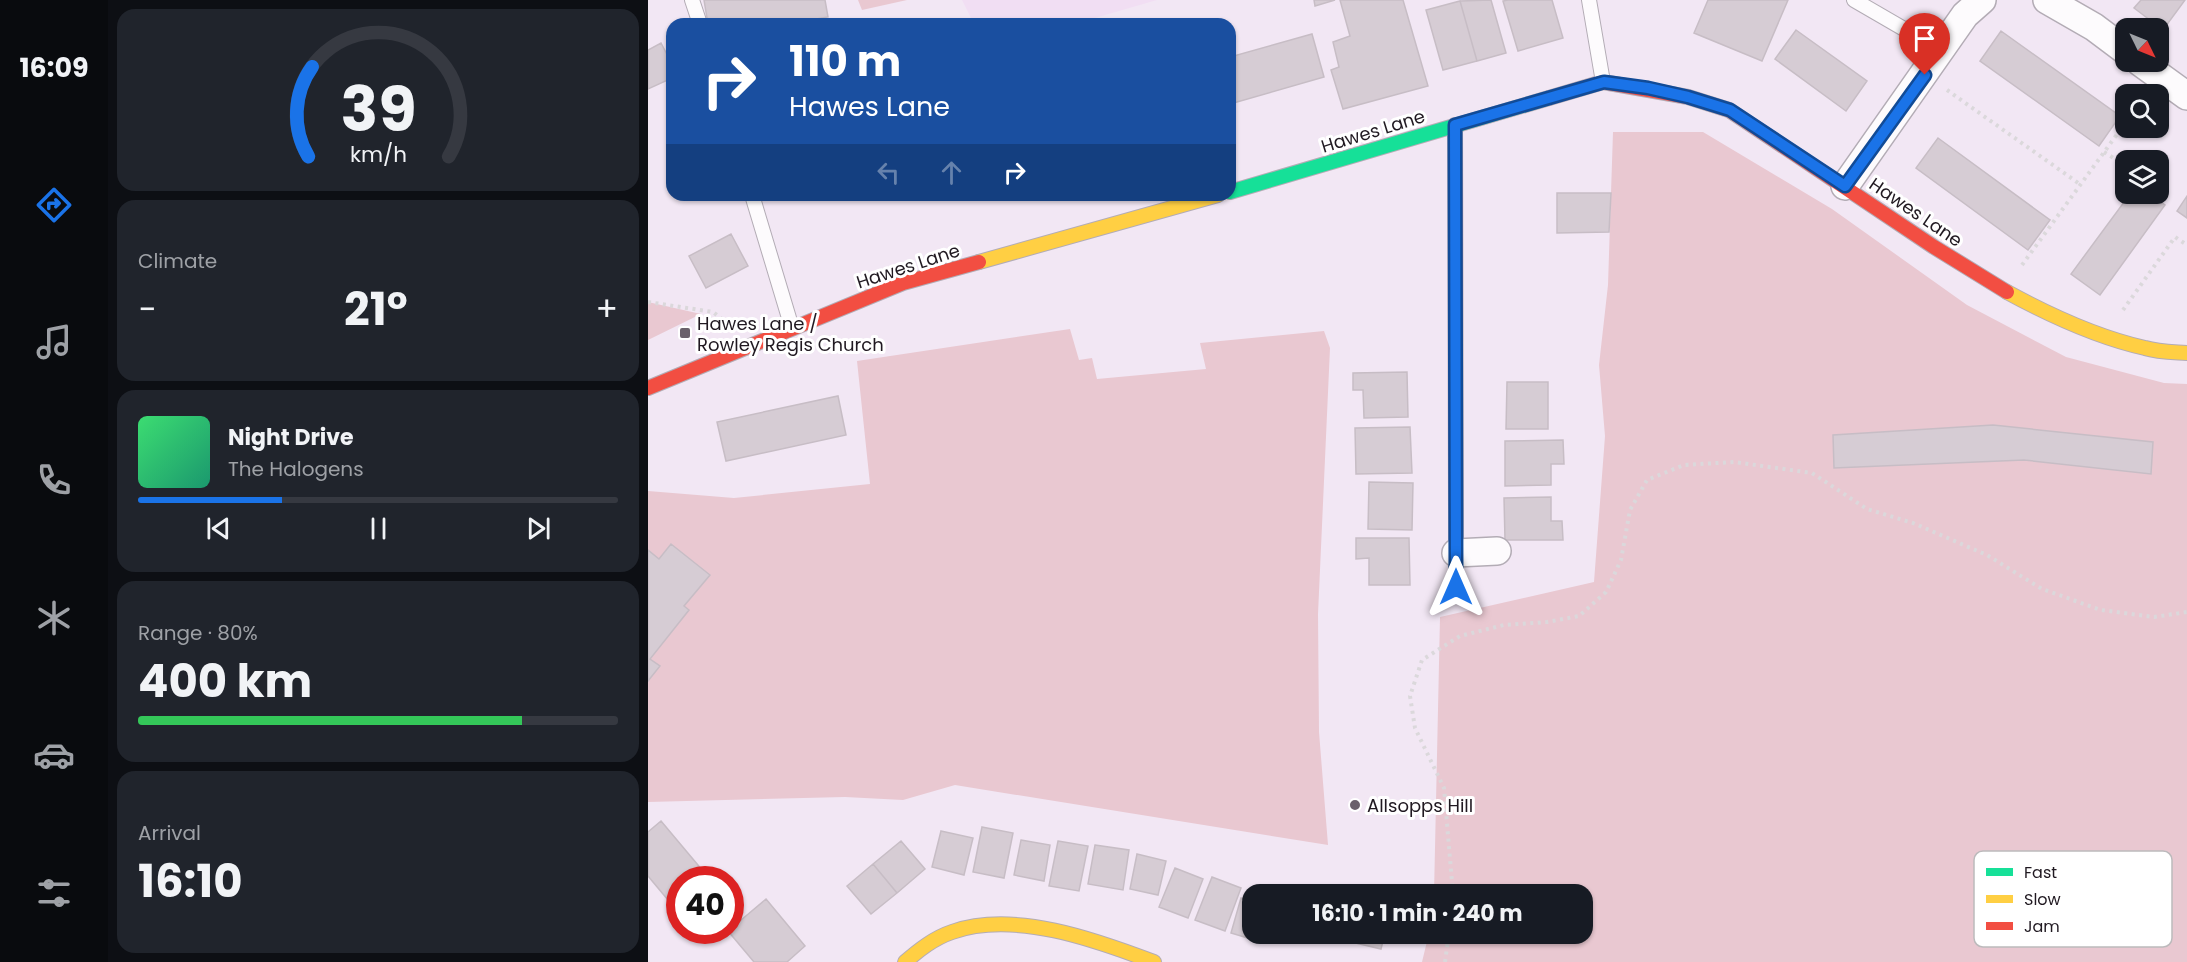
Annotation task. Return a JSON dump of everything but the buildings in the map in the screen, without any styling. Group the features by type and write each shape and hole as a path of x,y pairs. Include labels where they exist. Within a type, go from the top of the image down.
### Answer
{"main road":[{"name":"Hawes Lane","path":"1236,190 1604,82 1688,97 1730,110 1934,247 2043,312 2104,336 2147,349 2187,353"},
{"path":"1455,125 1456,587"},
{"name":"Hawes Lane","path":"648,388 903,283 1197,201"},
{"name":"Hawes Lane","path":"675,392 753,345"},
{"path":"904,962 926,944 955,931 989,924 1032,927 1117,947 1154,962"}],"street":[{"path":"1845,186 1942,51 1965,15 1982,0"},
{"path":"2047,0 2094,27 2115,43"},
{"path":"2154,72 2187,96"},
{"path":"1456,553 1497,552"}],"lane":[{"path":"692,0 698,18"},
{"path":"1589,0 1604,82"},
{"path":"1854,0 1942,51"},
{"path":"754,201 792,328"}],"path":[{"path":"1925,75 2081,185"},
{"path":"2004,290 2115,137"},
{"path":"2104,152 2115,159"},
{"path":"2104,336 2175,237 2187,245"},
{"path":"648,302 713,312 753,345"},
{"path":"1452,884 1444,788 1415,728 1410,696 1422,660 1460,636 1504,625 1547,622 1579,616 1606,592 1621,560 1630,510 1647,480 1684,465 1734,462 1812,473 1867,508 1913,523 1987,555 2042,589 2101,610 2154,617 2187,612"},
{"path":"1445,962 1447,944"}],"shaded area":[{"path":"858,0 907,0 862,10"},
{"path":"962,0 1157,0 1095,18 971,18"},
{"path":"1613,132 1703,132 1832,209 1967,305 2066,357 2164,383 2187,384 2187,962 1422,962 1426,944 1593,944 1593,884 1434,884 1440,617 1594,582 1605,436 1599,365 1608,285"},
{"path":"648,302 701,314 648,340"},
{"path":"1070,329 1079,360 1092,358 1097,379 1206,369 1200,343 1324,331 1330,348 1318,614 1319,732 1328,845 955,785 903,800 845,797 648,802 648,491 734,498 870,484 857,361"}],"traffic: fast":[{"path":"1236,190 1549,98"},
{"path":"1456,506 1456,587"}],"traffic: slow":[{"path":"979,262 1197,201"},
{"path":"2007,292 2091,332 2155,350 2187,353"},
{"path":"905,962 927,945 952,932 976,926 1002,924 1054,930 1107,945 1154,962"}],"traffic: jam":[{"path":"1549,98 1603,82 1688,97 1729,110 1934,247 2007,292"},
{"path":"1455,125 1456,506"},
{"path":"648,388 903,283 979,262"}],"place":[{"name":"Hawes Lane / Rowley Regis Church","path":"685,333"},
{"name":"Allsopps Hill","path":"1355,805"}],"route":[{"path":"1456,587 1455,125 1604,82 1648,88 1730,110 1845,186 1925,75"}]}
